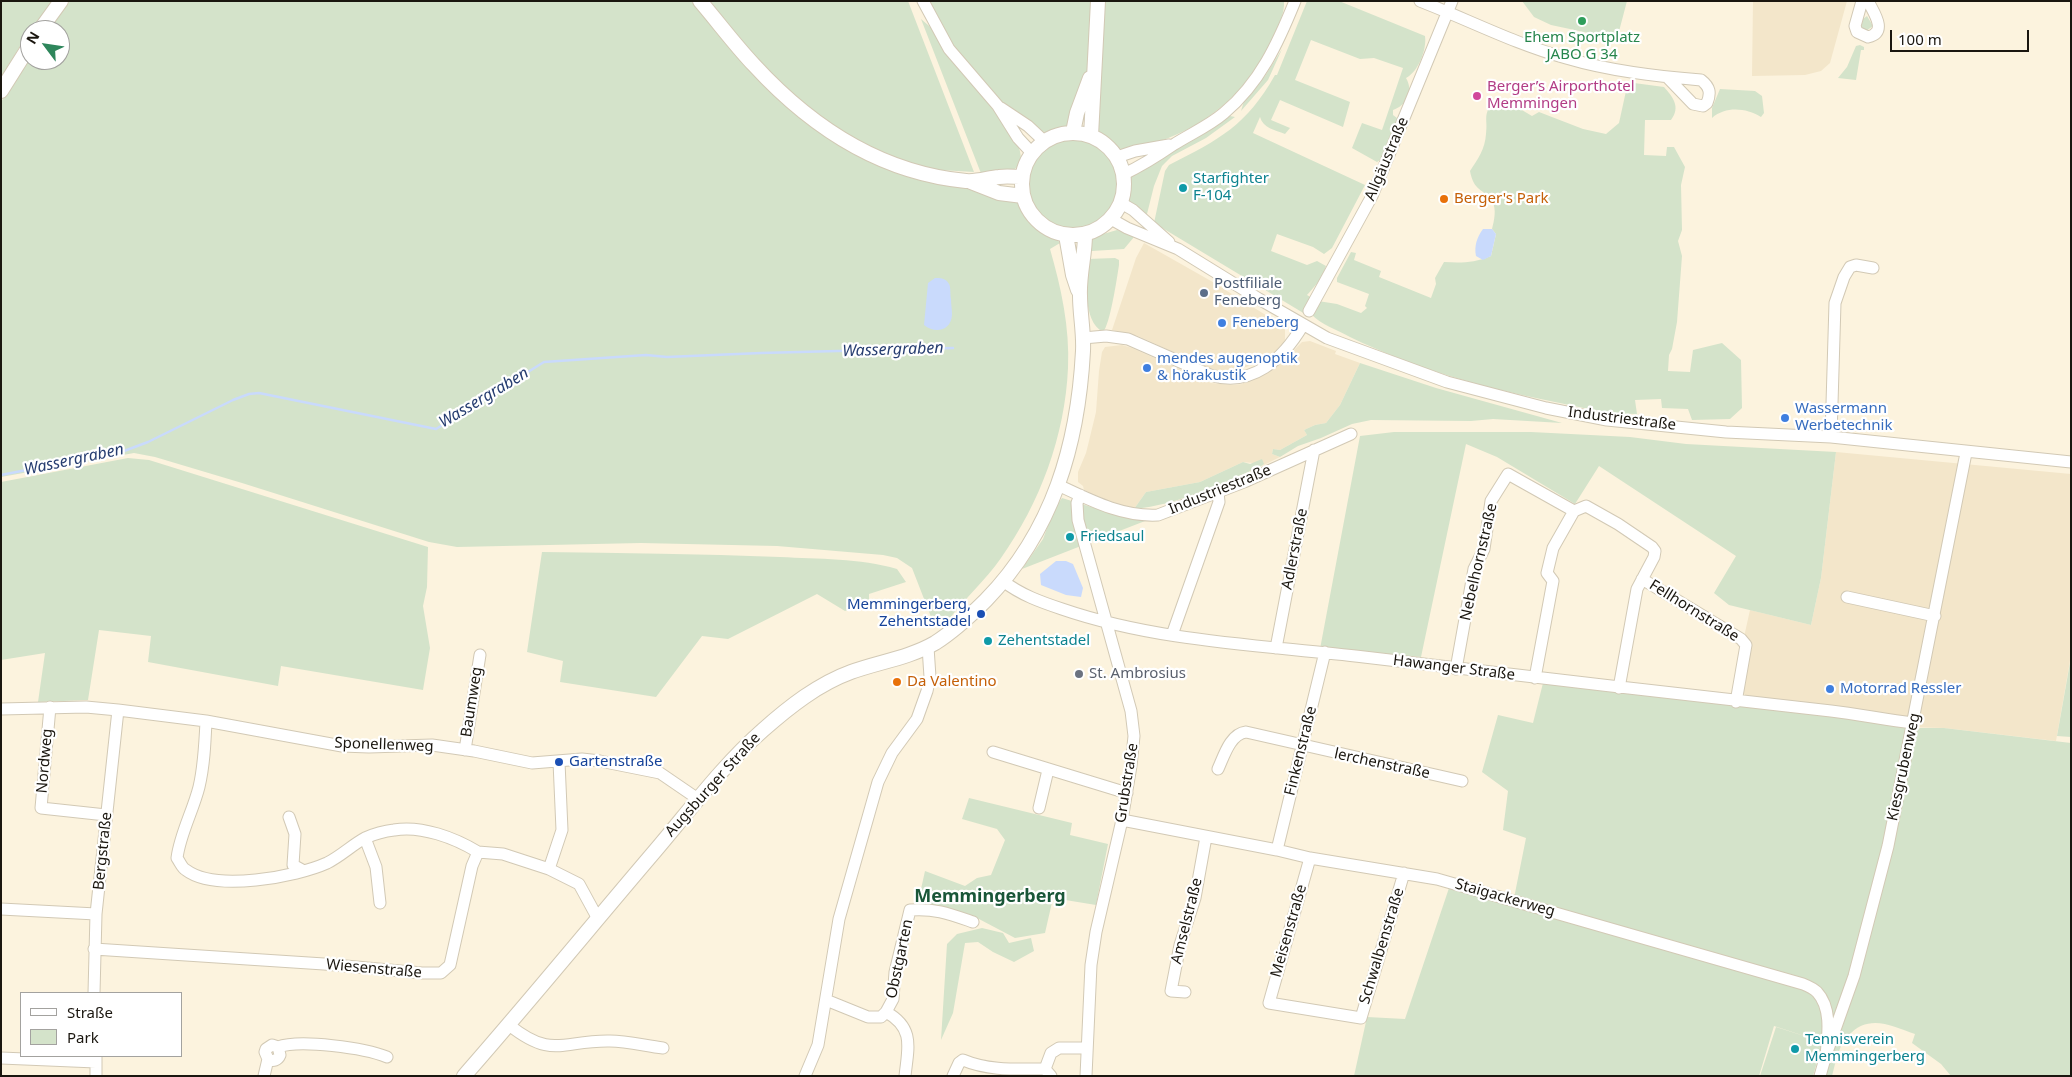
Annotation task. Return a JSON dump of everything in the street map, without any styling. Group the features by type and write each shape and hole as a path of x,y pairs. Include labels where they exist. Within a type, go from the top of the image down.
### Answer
{"street":[{"path":"48,20 62,1"},
{"path":"700,1 754,65 779,90 821,126 859,149 889,163 933,176 968,181 999,192 1023,196"},
{"path":"923,1 949,49 998,106 1018,138 1032,153"},
{"path":"1091,136 1094,113 1093,71 1097,41 1098,1"},
{"path":"1124,174 1142,166 1225,112 1258,78 1272,55 1295,1"},
{"path":"1420,1 1512,40 1564,58 1593,66 1667,77"},
{"name":"Allgäustraße","path":"1309,311 1372,196 1452,1"},
{"path":"1862,1 1855,26 1857,32 1868,37 1877,32 1880,27 1868,1"},
{"path":"1,91 20,61"},
{"path":"1073,132 1077,113 1093,71"},
{"path":"998,106 1028,126 1044,141"},
{"path":"1073,132 1091,136 1109,147 1117,157 1124,174 1124,193 1121,203 1111,219 1085,235 1066,235 1050,230 1041,225 1030,212 1023,196 1022,177 1026,164 1032,153 1044,141 1055,136 1073,132"},
{"path":"1117,157 1134,151 1174,145"},
{"path":"968,181 1000,177 1022,177"},
{"name":"Industriestraße","path":"1121,203 1133,210 1178,249"},
{"name":"Industriestraße","path":"1111,219 1127,228 1178,249 1303,325 1353,348 1429,375 1546,408 1607,420 1726,432 1832,437 1966,453 2071,462"},
{"name":"Augsburger Straße","path":"1066,235 1073,275 1079,293"},
{"name":"Augsburger Straße","path":"464,1076 698,799 762,731 799,700 850,672 928,647 956,628 1004,581 1034,538 1058,484 1069,452 1079,399 1083,338 1079,293 1085,235"},
{"path":"1832,437 1835,304 1844,276 1850,268 1856,265 1873,268"},
{"path":"1083,338 1106,336 1128,339 1210,375 1221,378 1235,378 1272,364 1288,349 1303,325"},
{"name":"Industriestraße","path":"1058,484 1119,511 1147,516 1170,511 1218,492 1350,434"},
{"name":"Adlerstraße","path":"1276,648 1314,450"},
{"name":"Kiesgrubenweg","path":"1820,1076 1842,1014 1870,920 1888,846 1914,723 1966,453"},
{"name":"Nebelhornstraße","path":"1456,669 1474,569 1484,550 1491,501 1508,474 1574,511"},
{"path":"1172,635 1219,502 1218,492"},
{"name":"Grubstraße","path":"1080,495 1077,503 1078,520 1134,723 1133,750 1127,793 1096,932 1092,965 1086,1076"},
{"path":"1535,678 1553,581 1548,572 1553,548 1574,511 1586,506 1618,524 1655,551 1654,557 1637,589 1619,688"},
{"name":"Fellhornstraße","path":"1642,579 1742,639 1746,645 1736,702"},
{"name":"Hawanger Straße","path":"1004,581 1015,591 1033,599 1106,624 1172,635 1736,702 1830,711 1914,723"},
{"path":"1847,597 1934,616"},
{"path":"805,1076 818,1045 839,919 878,782 892,753 912,727 925,701 930,677 928,647"},
{"name":"Finkenstraße","path":"1277,850 1325,652"},
{"name":"Baumweg","path":"465,750 480,655"},
{"name":"Sponellenweg","path":"1,709 50,707 118,710 206,722 342,746 432,745 526,763 582,759 653,770 666,775 698,799"},
{"name":"Nordweg","path":"50,707 41,808 106,816"},
{"name":"Bergstraße","path":"94,992 96,914 118,710"},
{"path":"206,722 203,768 199,787 179,845 177,858 185,870 198,876 216,879 254,880 282,876 327,863 365,838 396,829 408,829 425,831 458,841 478,852 503,854 549,870 579,884 597,917"},
{"name":"lerchenstraße","path":"1218,769 1232,740 1239,733 1246,732 1462,781"},
{"path":"993,752 1127,793"},
{"path":"549,870 562,830 559,762"},
{"path":"1039,808 1048,770"},
{"path":"289,817 294,834 294,865 304,871"},
{"name":"Staigackerweg","path":"1122,820 1310,858 1404,873 1472,888 1804,984 1817,991 1824,1003 1828,1019 1826,1055"},
{"name":"Amselstraße","path":"1185,992 1171,990 1180,945 1195,898 1206,837"},
{"path":"365,838 376,867 380,903"},
{"name":"Wiesenstraße","path":"94,949 441,973 450,965 472,866 478,852"},
{"name":"Meisenstraße","path":"1310,858 1269,1003 1361,1018"},
{"name":"Schwalbenstraße","path":"1361,1018 1404,873"},
{"path":"1,909 96,914"},
{"name":"Obstgarten","path":"826,1000 868,1017 881,1017 893,999 895,972 910,910 930,909 946,912 973,922"},
{"name":"Obstgarten","path":"886,1012 898,1019 904,1026 908,1037 905,1076"},
{"path":"509,1024 528,1039 546,1046 556,1047 610,1041 663,1048"},
{"path":"264,1076 268,1059 275,1060 279,1057 280,1052 278,1048 290,1044 365,1050 387,1057"},
{"path":"953,1076 959,1063 963,1060 973,1065 1048,1072 1051,1053 1059,1048 1087,1048"},
{"path":"1,1058 96,1059 96,1076"}],"shaded area":[{"path":"1753,1 1847,1 1830,63 1821,71 1805,75 1752,76"},
{"path":"1144,243 1211,281 1285,327 1285,340 1277,353 1271,359 1227,373 1215,371 1138,336 1112,330 1136,258"},
{"path":"1310,341 1336,351 1335,354 1360,363 1340,405 1326,423 1304,430 1307,435 1280,450 1273,449 1272,454 1280,457 1260,467 1264,464 1243,462 1200,482 1146,492 1134,509 1105,501 1084,490 1083,486 1078,482 1078,472 1086,453 1096,412 1099,371 1102,352 1105,347 1122,345 1211,383 1233,385 1243,384 1242,380 1280,364 1302,342"},
{"path":"1836,452 2071,474 2071,655 2056,741 1944,728 1905,727 1746,697 1742,690 1751,641 1744,637 1750,610 1811,625 1821,578"}],"green space":[{"path":"1,1 53,1 39,20 20,20 20,46 1,77"},
{"path":"70,1 691,1 797,114 836,143 870,162 912,178 956,186 1018,201 1025,215 1035,227 1057,239 1060,243 1050,249 1058,278 1068,338 1066,393 1056,443 1039,492 1028,515 995,566 947,622 939,627 933,622 912,568 897,558 883,555 777,546 641,543 457,547 429,542 242,483 155,457 134,453 1,477 1,102 21,70 70,70 70,20 55,20"},
{"path":"706,1 908,1 974,172 923,169 895,160 841,133 777,82"},
{"path":"927,1 1093,1 1089,66 1084,85 1069,123 1058,130 1045,132 1035,128 1009,109 982,83 953,48"},
{"path":"1099,1 1284,1 1284,6 1279,24 1263,57 1252,75 1223,106 1188,129 1168,138 1140,147 1120,149 1099,135 1097,117"},
{"path":"1307,1 1339,1 1425,36 1425,48 1418,66 1406,78 1409,88 1408,97 1402,105 1393,110 1393,115 1397,118 1398,128 1380,160 1377,162 1352,148 1362,123 1382,130 1403,68 1374,58 1360,59 1311,40 1295,80 1350,102 1343,127 1280,100 1271,120 1290,128 1285,134 1273,130 1264,124 1260,117 1253,133 1365,185 1332,248 1324,254 1313,247 1277,234 1271,251 1307,265 1317,261 1326,266 1321,278 1307,295 1312,298 1305,314 1154,223 1165,171 1169,165 1217,139 1242,119 1253,107 1275,75 1277,75"},
{"name":"Ehem Sportplatz JABO G 34","path":"1522,1 1627,1 1617,39 1551,25 1534,17"},
{"path":"1867,16 1873,26 1866,31 1861,28 1863,19"},
{"path":"921,19 935,31 1016,140 1021,159 1019,165 1014,169 1000,174 982,176"},
{"path":"1856,46 1864,47 1864,50 1861,50 1856,80 1838,78 1847,67"},
{"path":"1282,49 1268,80 1241,111 1244,101 1265,76"},
{"path":"1634,83 1664,87 1673,98 1676,106 1671,120 1645,120 1644,155 1666,156 1667,147 1674,147 1685,167 1681,185 1682,230 1678,241 1682,256 1677,322 1672,349 1669,355 1668,371 1690,372 1693,350 1722,343 1741,360 1742,408 1730,419 1692,420 1688,409 1662,408 1661,399 1635,400 1637,414 1626,414 1582,408 1524,396 1448,375 1399,358 1330,327 1311,314 1318,301 1337,304 1361,313 1367,308 1365,306 1369,294 1337,282 1337,278 1351,252 1356,253 1354,260 1381,271 1379,277 1431,298 1436,284 1435,278 1444,262 1468,262 1491,256 1496,234 1492,229 1495,215 1494,208 1489,197 1474,183 1470,171 1483,149 1486,116 1491,103 1515,106 1532,116 1539,112 1583,129 1606,134 1619,123 1626,91"},
{"path":"1720,89 1755,91 1762,96 1764,113 1761,117 1743,110 1730,110 1712,118 1712,108"},
{"path":"1230,116 1235,117 1206,138 1172,156 1162,166 1154,186 1146,218 1125,200 1129,179 1133,174"},
{"path":"1072,137 1090,141 1105,151 1115,166 1119,184 1115,202 1105,217 1090,227 1072,231 1054,227 1039,217 1029,202 1025,184 1029,166 1039,151 1054,141"},
{"path":"1117,230 1134,237 1124,249 1092,251 1088,249 1093,237"},
{"path":"1115,258 1119,260 1117,280 1111,311 1103,332 1096,327 1089,309 1087,299 1087,259"},
{"path":"1360,363 1436,388 1562,423 1493,419 1471,421 1371,420 1352,424 1298,446 1280,457 1272,454 1273,449 1280,450 1307,435 1304,430 1326,423 1340,405"},
{"path":"1394,432 1531,432 1630,437 1686,444 1836,452 1821,578 1811,625 1729,605 1714,593 1736,556 1599,466 1575,504 1497,457 1466,444 1421,657 1320,649 1360,436"},
{"path":"128,458 149,460 428,547 427,587 423,606 430,648 423,690 281,666 278,686 148,662 151,636 99,630 88,700 38,702 45,653 1,660 1,482"},
{"path":"1262,459 1264,464 1260,467 1198,493 1150,507 1134,509 1146,492 1200,482 1243,462 1250,464"},
{"path":"1062,498 1145,521 1022,569 1043,539 1054,509"},
{"path":"542,552 721,555 839,560 883,565 897,569 906,582 869,594 869,604 845,611 817,594 728,639 702,636 656,697 560,682 563,661 527,652"},
{"path":"2071,657 2071,737 2057,736"},
{"path":"1543,683 1838,716 1905,727 1907,729 1889,830 1851,975 1831,1029 1823,993 1514,898 1526,838 1503,830 1508,791 1482,772 1498,715 1533,723"},
{"path":"1920,728 1944,728 2071,743 2071,1076 1951,1076 1941,1064 1912,1043 1915,1034 1889,1025 1872,1023 1856,1029 1848,1036 1846,1034 1837,1056 1832,1076 1826,1076 1916,731"},
{"path":"969,798 1072,823 1070,835 1108,844 1096,905 1053,898 1045,933 1015,938 979,919 927,905 919,898 925,871 965,886 977,878 991,875 1005,840 997,829 962,819"},
{"path":"1449,888 1807,988 1822,1003 1823,1041 1813,1076 1760,1076 1776,1027 1820,1041 1774,1026 1759,1076 1354,1076 1367,1017 1405,1019"},
{"path":"982,928 1003,933 1009,943 1031,938 1034,951 1014,962 978,942 965,943 953,1013 941,1040 947,944 957,934"}],"water":[{"path":"1483,229 1492,229 1496,234 1491,256 1483,260 1476,256 1475,249"},
{"path":"935,278 945,279 949,284 952,313 949,325 946,328 937,330 924,325 928,283"},
{"path":"1056,561 1066,561 1073,564 1083,588 1081,597 1066,595 1041,585 1040,574"}],"waterway":[{"name":"Wassergraben","path":"1,475 124,451 148,442 249,394 259,393 436,429 544,362 646,355 667,357 953,348"}],"place":[{"name":"Ehem Sportplatz JABO G 34","path":"1582,21"},
{"name":"Berger’s Airporthotel Memmingen","path":"1477,96"},
{"name":"Starfighter F-104","path":"1183,188"},
{"name":"Berger's Park","path":"1444,199"},
{"name":"Postfiliale Feneberg","path":"1204,293"},
{"name":"Feneberg","path":"1222,323"},
{"name":"mendes augenoptik & hörakustik","path":"1147,368"},
{"name":"Wassermann Werbetechnik","path":"1785,418"},
{"name":"Friedsaul","path":"1070,537"},
{"name":"Memmingerberg, Zehentstadel","path":"981,614"},
{"name":"Zehentstadel","path":"988,641"},
{"name":"St. Ambrosius","path":"1079,674"},
{"name":"Da Valentino","path":"897,682"},
{"name":"Motorrad Ressler","path":"1830,689"},
{"name":"Gartenstraße","path":"559,762"},
{"name":"Tennisverein Memmingerberg","path":"1795,1049"}],"district":[{"name":"Memmingerberg","path":"990,897"}]}
